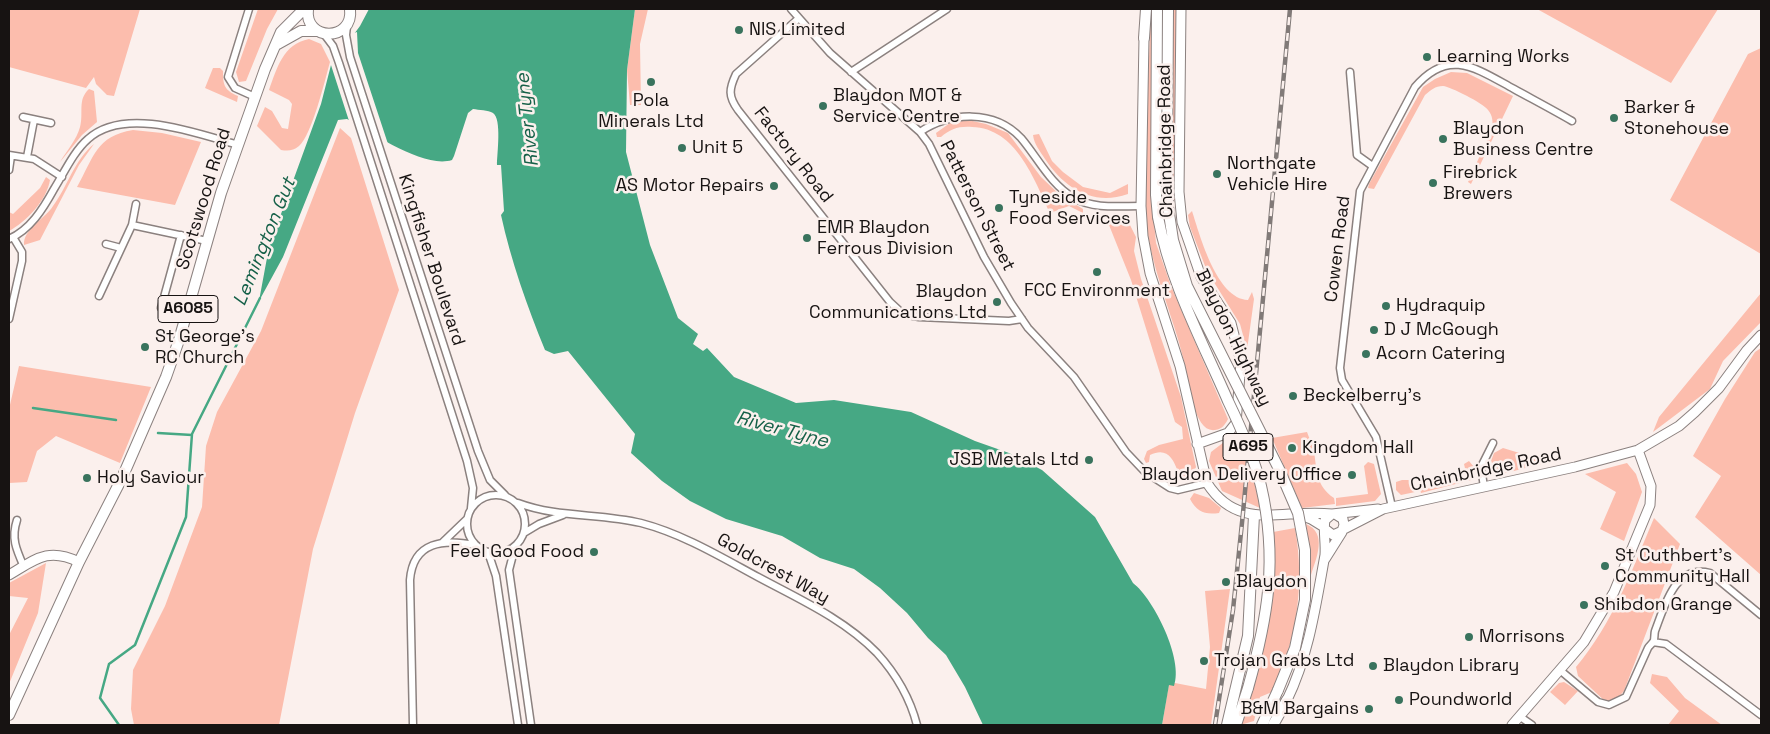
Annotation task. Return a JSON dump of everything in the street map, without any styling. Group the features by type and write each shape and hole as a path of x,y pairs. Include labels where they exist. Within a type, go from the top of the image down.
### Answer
{"main road":[{"path":"306,9 309,20 323,35"},
{"name":"A6085","path":"274,47 286,26 306,9"},
{"path":"274,47 301,31 323,35 346,30 351,9"},
{"path":"1146,9 1141,206 1143,236 1150,274 1180,366 1206,482 1216,497 1231,508 1254,515 1307,512 1334,514 1360,509 1387,508"},
{"name":"Blaydon Highway","path":"1157,9 1156,196 1158,217 1172,275 1242,431 1254,462 1264,499 1269,550 1269,583 1266,615 1248,688 1236,725"},
{"name":"Blaydon Highway","path":"1168,9 1166,170 1168,207 1173,240 1187,286 1279,469 1298,513 1305,550 1305,600 1294,648 1262,725"},
{"name":"Chainbridge Road","path":"1181,9 1179,192 1182,222 1201,277 1231,323 1241,362 1236,423 1228,433 1197,444"},
{"name":"Scotswood Road","path":"9,715 79,562 122,478 166,377 238,145 274,47"},
{"name":"Chainbridge Road","path":"1343,530 1387,508 1575,467 1638,450 1679,426 1695,412 1719,388 1747,350 1761,335"},
{"path":"1512,725 1561,671 1584,642 1614,592 1650,505 1651,486 1638,450"},
{"path":"1292,514 1311,519 1333,535 1343,530"},
{"path":"1274,725 1294,684 1308,641 1323,562 1325,520 1334,514"},
{"path":"1323,562 1343,530 1343,519 1334,514"},
{"path":"1227,725 1248,636 1254,515"},
{"path":"9,575 54,554 79,562"}],"street":[{"path":"250,9 228,77 235,88 255,97"},
{"name":"Patterson Street","path":"790,9 830,53 920,132 935,153 984,257 1022,320 1074,377 1126,452 1145,472 1170,488 1178,490 1206,482"},
{"path":"851,72 947,9"},
{"name":"Factory Road","path":"799,18 736,74 730,86 729,98 890,302 903,314 919,317 1022,320"},
{"name":"Kingfisher Boulevard","path":"346,30 350,56 482,462 490,480 505,495"},
{"name":"Kingfisher Boulevard","path":"323,35 339,63 467,461 473,488 471,508"},
{"name":"Cowen Road","path":"1387,508 1376,437 1342,380 1340,368 1358,196 1371,165 1415,87 1424,76 1437,68 1449,65 1473,66 1572,120"},
{"path":"1350,72 1357,155 1371,165"},
{"path":"920,132 947,118 970,116 988,120 1012,131 1020,138 1056,183 1074,198 1095,206 1141,206"},
{"path":"23,117 51,123"},
{"path":"27,157 34,120"},
{"path":"9,319 22,261 22,252 11,238 35,218 88,138 103,128 121,123 146,124 174,128 238,145"},
{"path":"9,170 10,156 27,157 62,177"},
{"path":"99,296 132,225 136,204"},
{"path":"132,225 207,241"},
{"path":"160,308 181,235"},
{"path":"106,244 121,248"},
{"path":"1484,487 1481,466 1493,443"},
{"path":"475,545 467,530 467,519 471,508 483,498 494,494 505,495 518,503 564,515"},
{"path":"518,503 525,521 524,533 516,546 509,570 531,725"},
{"path":"524,533 539,524 564,515"},
{"name":"Goldcrest Way","path":"564,515 589,515 622,519 662,529 706,549 830,617 865,642 889,667 904,690 917,725"},
{"path":"413,725 410,573 414,563 424,550 443,542 467,519"},
{"path":"17,520 13,532 15,546 24,567"},
{"path":"443,542 475,545 485,551 490,558 496,576 518,725"},
{"path":"485,551 502,553 516,546"},
{"path":"1561,671 1598,702 1609,705 1626,697 1648,648 1653,642 1654,633 1676,584 1690,572 1701,570 1710,573 1761,615"},
{"path":"1653,642 1666,644 1761,715"},
{"path":"1519,716 1532,725"}],"shaded area":[{"path":"9,9 140,9 114,96 107,95 96,84 94,77 86,88 9,67"},
{"path":"258,9 278,9 267,29 246,81 239,82 236,72"},
{"path":"635,9 648,9 640,44 641,105 630,105 627,70"},
{"path":"1151,9 1154,9 1152,200 1156,243 1171,286 1228,419 1220,429 1215,430 1208,429 1202,424 1194,407 1182,352 1155,265 1147,228 1145,188"},
{"path":"1173,9 1177,9 1175,200 1172,200"},
{"path":"1537,9 1718,9 1671,83"},
{"path":"309,39 321,44 330,62 318,107 304,140 295,149 281,150 257,126 265,107 272,111 282,128 288,129 292,104 289,100 269,90 282,58 293,46"},
{"path":"1761,48 1761,254 1670,200 1748,54"},
{"path":"213,68 220,68 223,71 225,86 230,92 238,96 237,102 205,88"},
{"path":"1451,72 1467,73 1513,96 1471,184 1468,182 1492,129 1492,117 1488,110 1480,103 1459,92 1440,86 1425,95 1374,189 1368,188 1423,87"},
{"path":"89,89 94,91 97,122 82,135 60,162 79,132 82,102 85,93"},
{"path":"968,120 986,124 1008,133 1041,177 1060,195 1083,209 1083,213 1069,206 1050,213 1022,158 1000,136 987,130 967,127 955,129 941,137 937,137 936,133 950,123"},
{"path":"340,128 351,138 399,290 355,413 313,549 279,725 134,725 131,709 133,670 165,606 202,507 206,446 217,412 261,331"},
{"path":"133,130 162,133 201,142 175,205 77,187 92,157 104,143 111,137"},
{"path":"1039,134 1052,161 1083,187 1110,193 1128,184 1128,194 1103,198 1081,192 1071,186 1061,179 1045,159 1033,135"},
{"path":"94,144 79,165 40,240 24,245 27,234 53,206 76,165"},
{"path":"46,177 50,180 40,203 29,216 9,231 9,212 13,214 40,188"},
{"path":"1192,211 1211,264 1227,289 1237,297 1248,300 1252,292 1254,299 1247,350 1240,324 1207,271 1190,227 1188,215"},
{"path":"1105,215 1118,217 1130,225 1136,237 1134,251 1141,279 1181,397 1196,467 1193,474 1181,481 1169,477 1178,472 1174,462 1165,453 1160,452 1150,455 1149,462 1146,463 1144,459 1147,451 1159,445 1183,439 1182,427 1175,422 1131,280"},
{"path":"1761,293 1761,322 1723,361 1710,389 1653,432 1659,417"},
{"path":"1761,348 1761,575 1695,517 1721,476 1693,456 1725,399 1755,352"},
{"path":"19,366 151,387 120,463 56,436 37,451 27,482 9,483 9,409"},
{"path":"1307,432 1313,449 1318,477 1324,488 1334,498 1335,504 1302,508 1272,438"},
{"path":"1236,433 1253,476 1260,508 1222,491 1209,461 1211,452"},
{"path":"1503,448 1549,462 1502,474 1494,470 1491,461 1494,453"},
{"path":"1469,461 1474,467 1474,476 1471,480 1421,493 1420,490 1464,481 1467,477 1464,464"},
{"path":"1368,462 1374,464 1381,494 1375,501 1336,506 1336,498 1368,494 1364,466"},
{"path":"1627,463 1636,474 1642,492 1624,541 1600,529 1616,492 1585,474"},
{"path":"1409,480 1415,492 1401,495 1396,490 1396,482"},
{"path":"1194,493 1209,498 1221,508 1219,513 1206,513 1199,510 1190,499"},
{"path":"1654,518 1680,544 1624,691 1616,700 1607,703 1578,676 1576,667 1601,632 1621,596"},
{"path":"1306,524 1313,528 1319,540 1319,547 1311,575"},
{"path":"1295,528 1298,549 1299,591 1297,612 1288,652 1272,692 1260,697 1254,721 1240,725 1256,677 1267,630 1273,582 1273,532"},
{"path":"46,563 38,613 9,684 9,635 28,598 9,596 9,583"},
{"path":"1230,589 1211,725 1162,725 1169,684 1175,683 1206,689 1210,647 1205,591"},
{"path":"1652,674 1667,677 1685,698 1722,725 1668,725 1679,711 1650,683"},
{"path":"1564,682 1578,691 1565,705 1550,692 1559,683"}],"water":[{"name":"River Tyne","path":"369,9 635,9 627,70 626,152 650,245 678,318 698,334 693,344 703,351 707,348 734,377 796,403 834,400 911,412 975,441 1009,453 1042,470 1095,517 1133,583 1150,602 1158,616 1171,646 1176,675 1174,686 1169,685 1162,725 983,725 965,687 946,655 928,638 907,613 880,588 854,569 820,558 782,536 726,519 690,501 662,481 631,453 635,434 568,351 554,354 545,350 520,283 501,215 504,211 501,165 497,165 498,129 496,117 491,112 473,109 468,113 452,160 441,161 413,155 347,119 338,120 283,257 259,301 269,247 321,104 331,65 360,26"}],"pier":[{"path":"357,32 358,53 388,144 350,124 330,62 351,34"}],"waterway":[{"name":"Lemington Gut","path":"119,725 100,698 109,664 135,645 186,517 192,434 260,298"},
{"path":"33,408 116,420"},
{"path":"158,433 192,435"}],"railway":[{"path":"1215,725 1233,610 1290,9"}],"place":[{"name":"NIS Limited","path":"739,30"},
{"name":"Learning Works","path":"1427,57"},
{"name":"Pola Minerals Ltd","path":"651,82"},
{"name":"Blaydon MOT & Service Centre","path":"823,106"},
{"name":"Barker & Stonehouse","path":"1614,118"},
{"name":"Blaydon Business Centre","path":"1443,139"},
{"name":"Unit 5","path":"682,148"},
{"name":"Northgate Vehicle Hire","path":"1217,174"},
{"name":"Firebrick Brewers","path":"1433,183"},
{"name":"AS Motor Repairs","path":"774,186"},
{"name":"Tyneside Food Services","path":"999,208"},
{"name":"EMR Blaydon Ferrous Division","path":"807,238"},
{"name":"FCC Environment","path":"1097,272"},
{"name":"Blaydon Communications Ltd","path":"997,302"},
{"name":"Hydraquip","path":"1386,306"},
{"name":"D J McGough","path":"1374,330"},
{"name":"St George's RC Church","path":"145,347"},
{"name":"Acorn Catering","path":"1366,354"},
{"name":"Beckelberry's","path":"1293,396"},
{"name":"Kingdom Hall","path":"1292,448"},
{"name":"JSB Metals Ltd","path":"1089,460"},
{"name":"Blaydon Delivery Office","path":"1352,475"},
{"name":"Holy Saviour","path":"87,478"},
{"name":"Feel Good Food","path":"594,552"},
{"name":"St Cuthbert's Community Hall","path":"1605,566"},
{"name":"Blaydon","path":"1226,582"},
{"name":"Shibdon Grange","path":"1584,605"},
{"name":"Morrisons","path":"1469,637"},
{"name":"Trojan Grabs Ltd","path":"1204,661"},
{"name":"Blaydon Library","path":"1373,666"},
{"name":"Poundworld","path":"1399,700"},
{"name":"B&M Bargains","path":"1369,709"}]}
